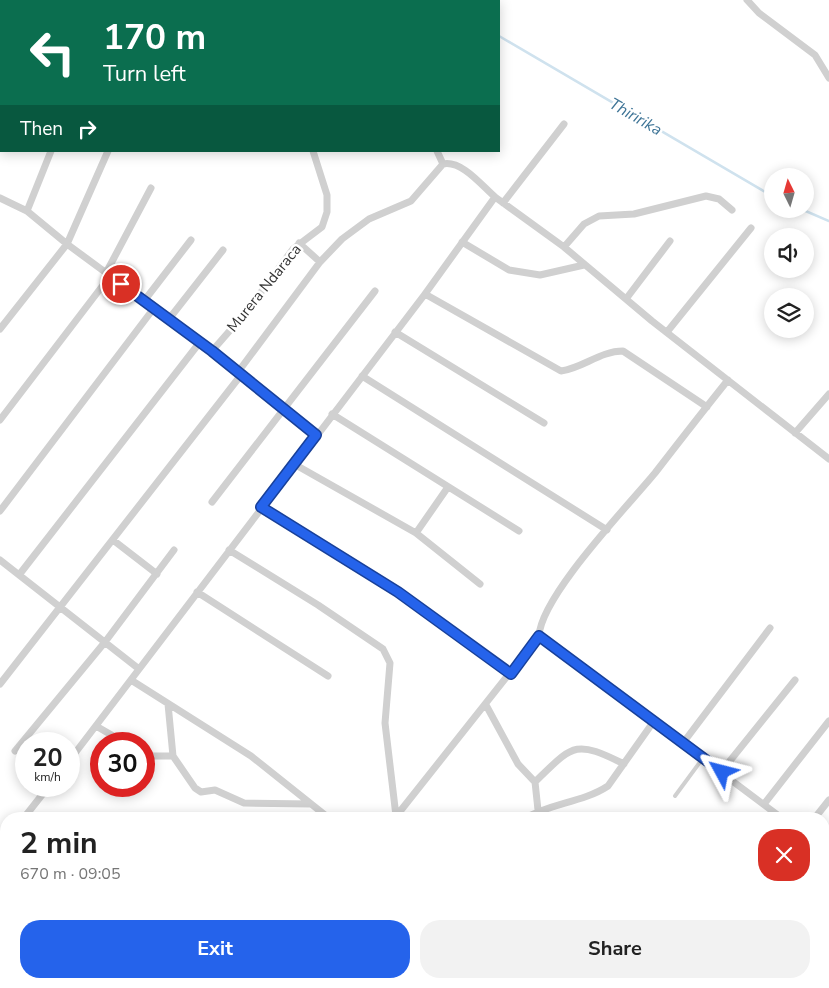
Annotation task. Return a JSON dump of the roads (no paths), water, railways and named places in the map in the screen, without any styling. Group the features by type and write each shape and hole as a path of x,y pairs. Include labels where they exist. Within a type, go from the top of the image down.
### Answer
{"street":[{"path":"748,0 759,13 815,55 829,78"},
{"path":"503,203 564,124"},
{"path":"27,211 51,152"},
{"path":"0,328 67,244 108,152"},
{"name":"Murera Ndaraca","path":"212,351 247,311 299,244 318,232 327,212 327,195 313,152"},
{"path":"438,152 443,164"},
{"path":"0,684 113,540 320,262 342,239 369,219 410,200 443,164 449,162 458,166 503,203 564,247 667,332 829,459"},
{"path":"0,420 108,274 151,188"},
{"path":"564,247 584,224 599,216 634,214 706,196 719,199 732,210"},
{"path":"80,747 425,294 496,197"},
{"path":"0,198 27,211 67,244 212,351 316,435"},
{"path":"667,332 751,228"},
{"path":"144,301 191,240"},
{"path":"626,299 670,241"},
{"path":"462,242 509,270 540,275 584,265"},
{"path":"299,244 320,262"},
{"path":"169,319 224,250"},
{"path":"212,502 374,291"},
{"path":"425,294 561,371 571,370 612,351 623,350 707,407"},
{"path":"0,511 154,308"},
{"path":"395,332 544,423"},
{"path":"19,575 200,342"},
{"path":"362,376 607,530"},
{"path":"400,812 511,674 539,636 540,626 567,578 728,380"},
{"path":"795,433 829,394"},
{"path":"332,414 519,531"},
{"path":"294,464 416,533 480,584"},
{"path":"416,533 448,487"},
{"path":"261,507 398,592 511,674"},
{"path":"113,540 158,574"},
{"path":"31,732 105,642 158,574 174,550"},
{"path":"229,550 318,605 383,650 390,663 385,724 394,812"},
{"path":"0,560 139,669"},
{"path":"197,592 328,676"},
{"path":"683,743 770,628"},
{"path":"539,636 774,812"},
{"path":"131,680 251,756 321,812"},
{"path":"722,772 795,680"},
{"path":"168,704 173,756 195,788 201,792 215,790 244,803 311,804"},
{"path":"486,705 518,764 536,782 538,810"},
{"path":"535,812 597,793 608,786 654,721"},
{"path":"764,804 829,721"},
{"path":"96,726 106,732"},
{"path":"536,782 565,753 578,748 596,750 624,764"},
{"path":"155,756 173,756"},
{"path":"29,812 40,797"},
{"path":"820,812 829,800"}],"lane":[{"path":"675,796 703,758"}],"waterway":[{"name":"Thiririka","path":"500,37 764,191"},
{"name":"Thiririka","path":"814,215 829,221"}]}
